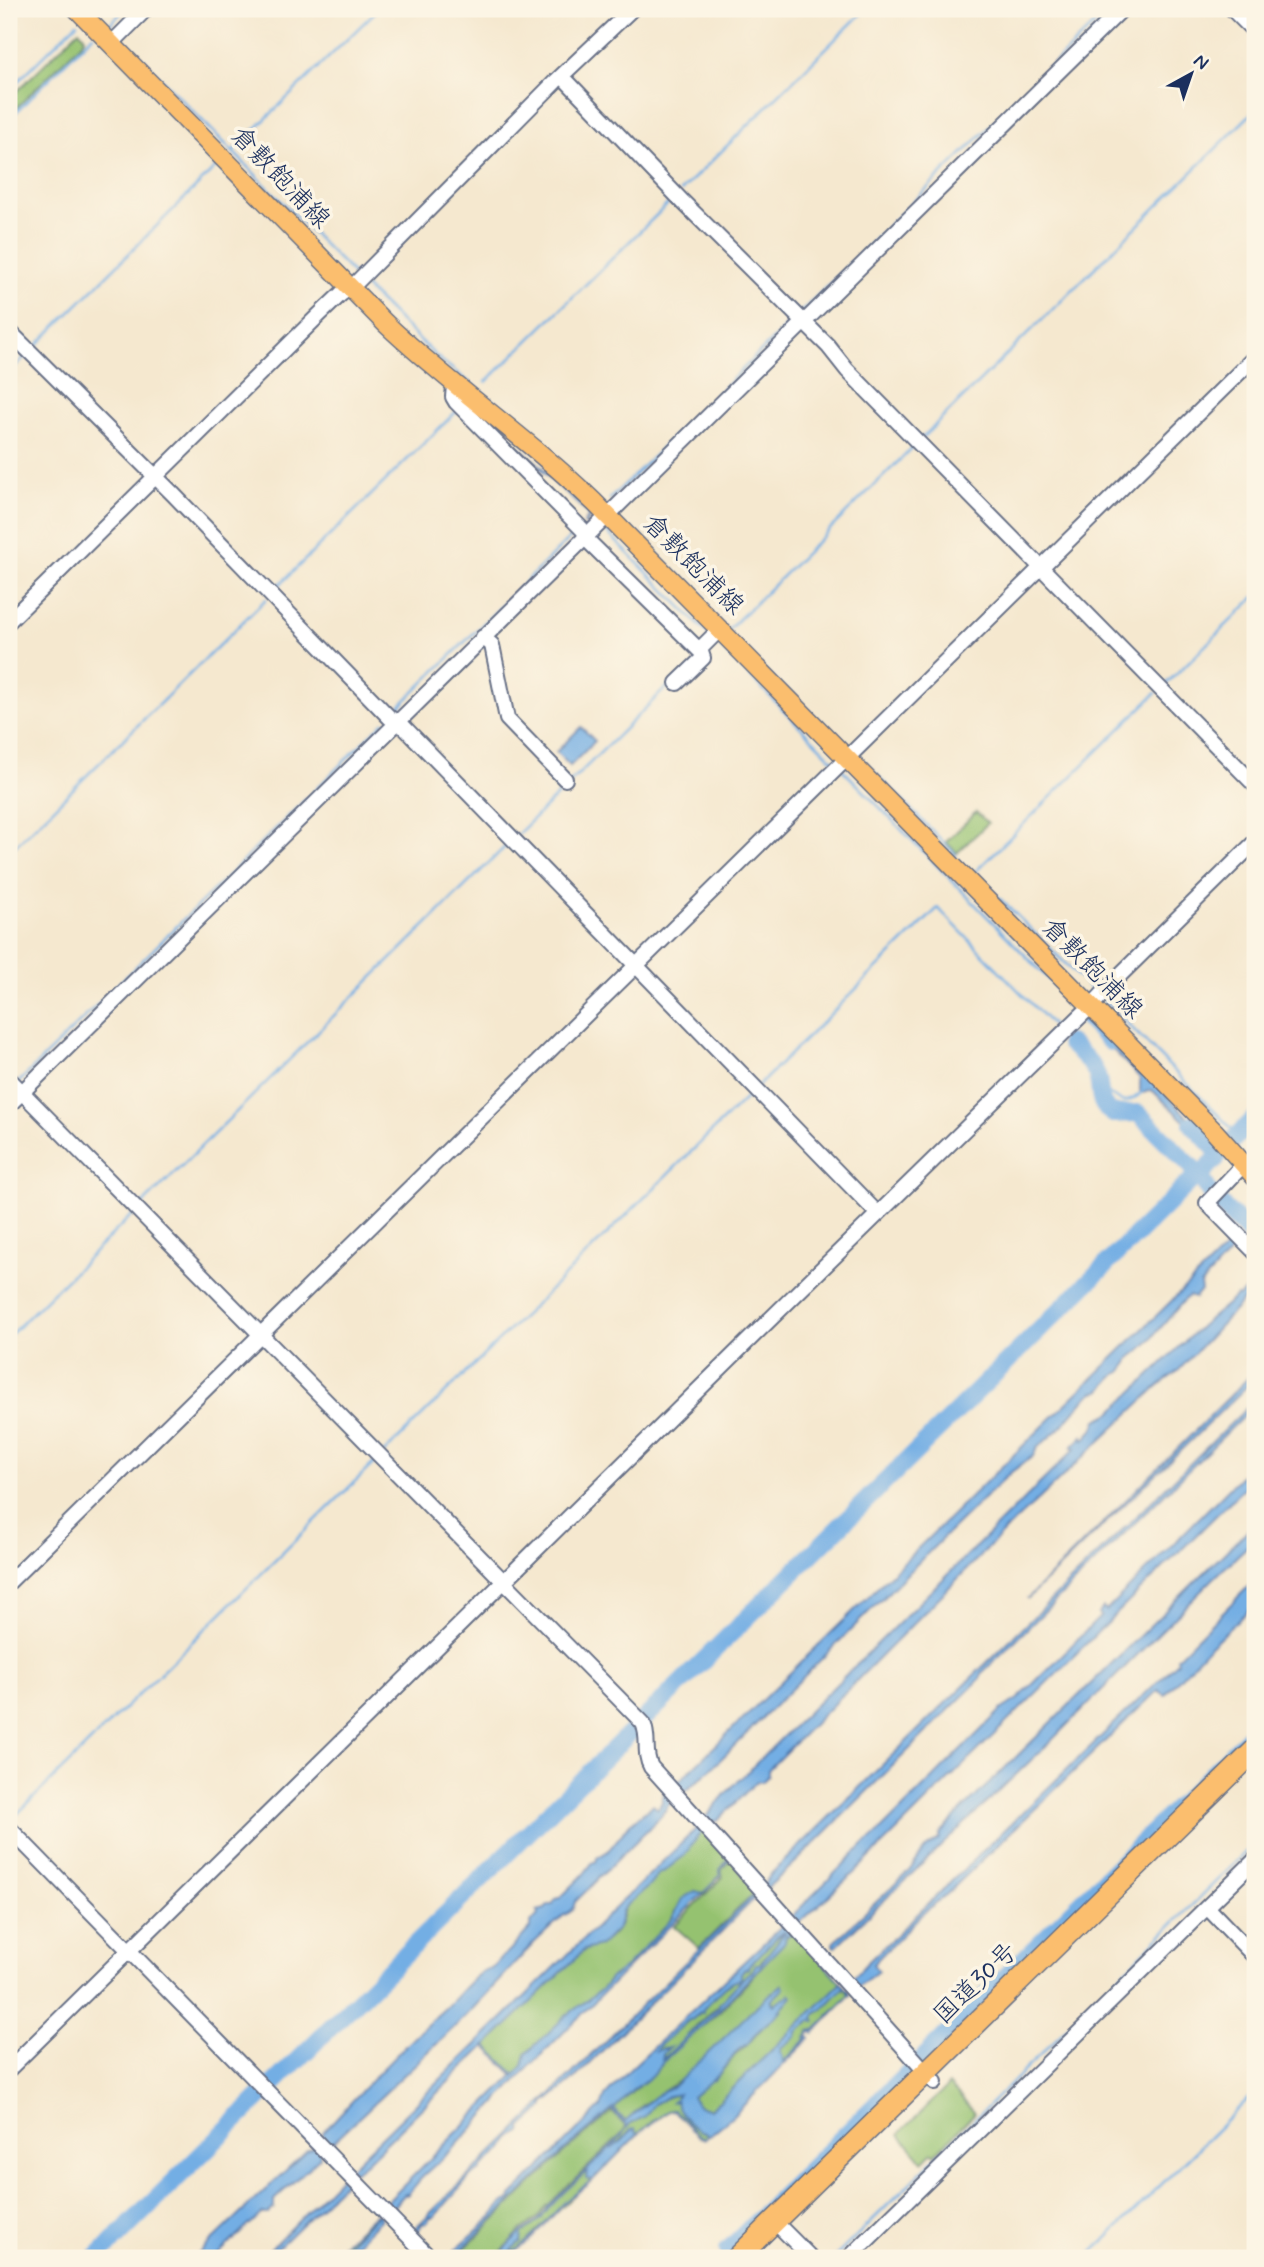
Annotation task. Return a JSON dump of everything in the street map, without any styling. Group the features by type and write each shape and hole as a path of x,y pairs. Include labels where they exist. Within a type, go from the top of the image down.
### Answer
{"highway":[{"name":"国道30号","path":"757,2258 779,2226 924,2070 1255,1751"},
{"name":"国道30号","path":"924,2070 1255,1768"},
{"name":"国道30号","path":"737,2258 779,2226"}],"main road":[{"name":"倉敷飽浦線","path":"76,9 410,347 544,456 606,515 710,639 1091,1005 1250,1171"}],"street":[{"path":"111,44 146,9"},
{"path":"9,621 152,474 350,288 632,9"},
{"path":"9,1105 483,636 583,532 606,515 799,318 1122,9"},
{"path":"1232,9 1255,32"},
{"path":"562,76 1255,785"},
{"path":"12,334 396,722 401,724 878,1214"},
{"path":"9,1582 842,764 1039,564 1255,357"},
{"path":"454,385 453,397 456,402 583,532 710,639 702,658 677,683"},
{"path":"483,636 492,645 507,719 565,779"},
{"path":"9,2069 501,1580 878,1214 1255,842"},
{"path":"9,1079 641,1721 647,1734 647,1760 651,1767 924,2070"},
{"path":"1250,1171 1207,1203 1255,1252"},
{"path":"9,1828 430,2258"},
{"path":"849,2258 1255,1860"},
{"path":"1206,1908 1255,1957"},
{"path":"779,2226 811,2258"}],"green space":[{"path":"79,30 85,37 81,44 9,115 9,99"},
{"path":"976,812 988,823 957,853 946,842"},
{"path":"703,1829 729,1858 720,1870 721,1875 703,1894 695,1891 627,1966 566,2016 526,2054 523,2066 515,2075 486,2046 580,1954 614,1933 626,1906"},
{"path":"731,1859 755,1892 699,1948 674,1926 723,1877 721,1870"},
{"path":"793,1930 841,1983 710,2110 699,2106 692,2097 715,2076 715,2079 790,1996 774,2005 771,2001 783,1988 782,1985 682,2079 644,2104 626,2122 614,2109 664,2062 663,2054 668,2048 655,2051 658,2047 698,2015 724,1986 776,1938","holes":["779,1943 721,2010 681,2044"]},
{"path":"842,1988 851,1994 815,2030 810,2031 804,2042 783,2063 779,2053 785,2043 814,2019 815,2014"},
{"path":"949,2085 975,2113 935,2154 933,2152 923,2162 899,2134"},
{"path":"679,2094 676,2100 685,2117 709,2135 700,2137 673,2110 655,2119 637,2135 631,2130 612,2150 629,2125 645,2116 654,2104"},
{"path":"612,2112 626,2127 621,2135 545,2208 539,2217 520,2231 498,2255 500,2258 455,2258 564,2153"},
{"path":"588,2170 592,2180 515,2252 510,2253 522,2233 541,2219 550,2205"},
{"path":"375,2214 378,2215 334,2258 330,2258"}],"water":[{"path":"484,416 593,512 586,525 584,523 588,517 587,513 534,463 481,422"},
{"path":"581,727 595,741 570,766 556,752"},
{"path":"1095,1024 1210,1140 1207,1143 1152,1090 1143,1093 1140,1091 1140,1078 1093,1029"},
{"path":"1065,1036 1074,1037 1087,1049 1089,1056 1085,1062 1062,1039"},
{"path":"1234,1240 1239,1243 1200,1285 1201,1291 1195,1298 1186,1298 1146,1345 1130,1358 1121,1372 1100,1391 1085,1399 1061,1427 1037,1448 1033,1456 1010,1473 949,1532 711,1769 687,1790 679,1792 674,1786"},
{"path":"1255,1280 1255,1288 1178,1371 1158,1386 1000,1536 768,1770 768,1776 762,1782 757,1781 716,1822 708,1824 704,1819 726,1793 1076,1448 1072,1447 1083,1436 1084,1440 1097,1420 1111,1413 1202,1325 1239,1297"},
{"path":"1255,1371 1255,1378 1246,1387 1027,1599"},
{"path":"1255,1400 1255,1405 983,1672 980,1679 797,1861 766,1889 763,1886 771,1874"},
{"path":"1255,1462 1255,1477 854,1873 798,1924 792,1916 1001,1710 1019,1698 1101,1616 1098,1614 1103,1608 1106,1611"},
{"path":"1255,1523 1255,1539 1045,1747 833,1946 833,1943 909,1871 926,1848 939,1839 940,1834 960,1812"},
{"path":"1255,1580 1255,1604 1206,1650 1165,1695 1158,1690 948,1893 921,1915 873,1964 878,1971 855,1989 849,1982 865,1965 1178,1662 1177,1658"},
{"path":"669,1791 674,1797 661,1816 575,1902 573,1908 535,1942 465,2017 331,2144 323,2142 323,2132 397,2054 472,1980 491,1968 515,1945 530,1928 538,1915 537,1911 545,1909 560,1898 597,1858 608,1851 630,1824 653,1805 658,1809 662,1796"},
{"path":"700,1825 730,1858 720,1870 729,1858 703,1829 685,1855 660,1872 649,1886 626,1906 618,1928 600,1946 584,1950 486,2046 515,2075 523,2066 526,2054 566,2016 627,1966 672,1919 682,1899 695,1891 703,1893 393,2207 386,2206 387,2202 514,2075 485,2046 366,2163 354,2172 350,2168"},
{"path":"756,1893 760,1893 574,2079 544,2104 521,2128 522,2132 510,2138 502,2150 471,2176 434,2217 422,2224 416,2235 413,2232 414,2229"},
{"path":"786,1922 805,1943 793,1930 786,1935 785,1942 707,2022 614,2109 625,2122 655,2096 673,2087 782,1985 784,1988 771,2001 774,2005 790,1994 792,1996 779,2011 783,2009 756,2033 747,2045 740,2048 713,2081 714,2078 692,2097 699,2106 710,2110 841,1983 845,1988 815,2014 816,2021 811,2020 797,2032 796,2037 781,2048 783,2062 808,2035 810,2038 733,2116 705,2139 703,2138 708,2135 682,2115 676,2101 672,2102 678,2094 654,2104 645,2116 624,2131 627,2127 612,2110 563,2152 453,2258 446,2258 493,2216 500,2206 510,2200 601,2107 605,2096 628,2071","holes":["786,1931 752,1972 747,1974 719,2006 662,2060 663,2054 670,2047 656,2051 658,2047 689,2020 700,2012 703,2013 703,2009 723,1988 739,1980 745,1968 749,1969 748,1966 770,1943"]},
{"path":"849,1992 851,1994 814,2033 810,2032 848,1997"},
{"path":"635,2129 637,2135 588,2185 567,2200 592,2180 586,2179 587,2171 564,2192 620,2138 611,2149"},
{"path":"319,2148 320,2157 274,2200 274,2208 268,2214 261,2214 214,2258 194,2258 307,2150"},
{"path":"342,2176 346,2180 344,2183 267,2258 261,2258"},
{"path":"378,2213 381,2216 380,2220 341,2258 334,2258 378,2214 375,2214"},
{"path":"531,2226 522,2233 521,2242 510,2253 517,2250 508,2258 500,2257 513,2240 521,2233"}],"waterway":[{"path":"101,20 108,26 125,9"},
{"path":"233,151 378,9"},
{"path":"681,191 866,9"},
{"path":"800,313 1110,9"},
{"path":"9,90 77,23"},
{"path":"9,119 93,35"},
{"path":"122,39 355,276"},
{"path":"921,439 1255,110"},
{"path":"33,349 217,166"},
{"path":"486,382 674,198"},
{"path":"365,287 437,357 498,405 496,408"},
{"path":"610,499 793,320"},
{"path":"9,372 26,356"},
{"path":"273,591 458,410"},
{"path":"729,629 913,447"},
{"path":"603,528 709,635"},
{"path":"394,712 578,530"},
{"path":"1165,685 1255,597"},
{"path":"9,852 266,599"},
{"path":"716,642 835,762"},
{"path":"516,836 671,683"},
{"path":"974,873 1156,693"},
{"path":"18,1083 384,722"},
{"path":"857,755 956,855"},
{"path":"842,769 1079,1010"},
{"path":"141,1206 510,842"},
{"path":"972,871 1096,994"},
{"path":"758,1086 938,908 1058,1031"},
{"path":"1104,1000 1238,1135"},
{"path":"1079,1010 1110,1042"},
{"path":"96,2258 1200,1175 1138,1113 1113,1114 1107,1110 1094,1069 1069,1043"},
{"path":"1099,1084 1125,1102 1144,1090"},
{"path":"384,1453 753,1091"},
{"path":"1232,1141 1255,1118"},
{"path":"1192,1124 1219,1153 1200,1175 1210,1193 1255,1239"},
{"path":"9,1336 133,1214"},
{"path":"9,1822 378,1459"},
{"path":"728,2250 1255,1731"},
{"path":"834,2258 1255,1843"},
{"path":"1087,2258 1255,2092"},
{"path":"720,2258 728,2250"}]}
